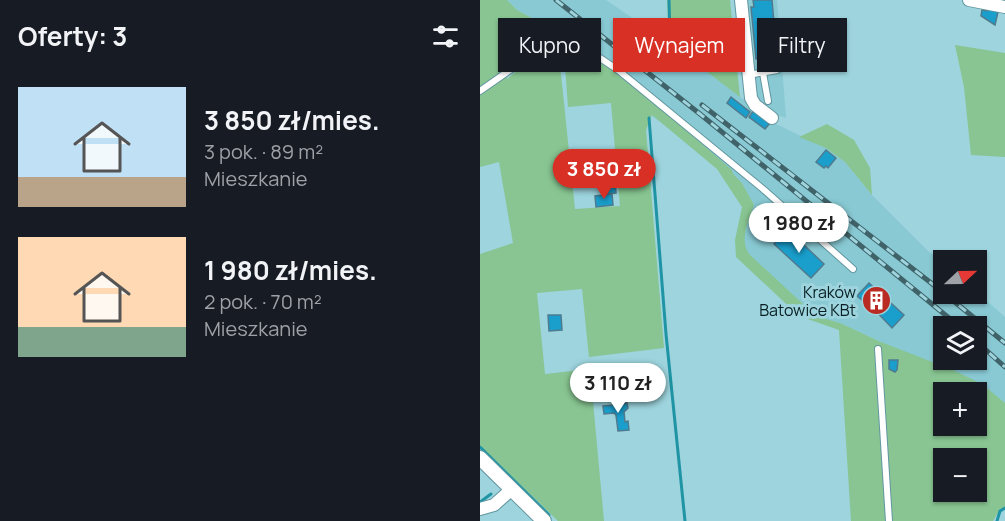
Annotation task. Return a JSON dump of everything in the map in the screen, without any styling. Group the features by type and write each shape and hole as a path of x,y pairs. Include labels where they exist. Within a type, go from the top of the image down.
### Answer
{"street":[{"path":"741,0 751,98 755,105 772,118"},
{"path":"969,0 1005,6"},
{"path":"480,458 544,521"},
{"path":"480,509 494,505 512,489"}],"lane":[{"path":"480,91 530,56 573,48 588,50 618,70 763,189 853,269"},
{"path":"748,75 768,72"},
{"path":"764,73 768,101"},
{"path":"878,350 889,521"}],"shaded area":[{"path":"507,0 606,0 632,18 613,18 613,72 707,72 776,124 826,148 845,162 872,195 933,255 933,304 987,304 987,301 1005,317 1005,403 987,389 987,382 975,382 947,370 987,370 987,316 933,316 933,364 840,323 816,316 744,248 743,239 754,205 742,183 651,115 600,72 601,18 532,18 517,10"},
{"path":"744,0 777,0 778,18 757,18 757,72 782,72 786,118 768,112 756,104"}],"green space":[{"path":"480,0 507,0 517,10 532,18 498,18 498,72 506,72 507,79 515,72 561,72 575,209 620,206 611,103 568,107 566,72 601,72 601,62 657,105 732,170 754,205 745,237 750,255 816,316 840,323 933,362 933,370 953,370 978,382 933,382 933,436 987,436 987,388 1005,403 1005,507 1000,509 993,521 851,521 839,330 799,316 736,257 735,240 742,207 717,169 652,115 646,130 664,348 589,357 582,289 537,293 545,374 590,369 604,521 558,521 480,446 480,254 513,243 499,162 480,167"},
{"path":"667,0 730,0 732,18 668,18"},
{"path":"955,45 1005,53 1005,157 971,155 964,87"},
{"path":"707,72 737,72 740,97"},
{"path":"827,124 854,140 870,168 872,195 845,162 826,148 799,137"}],"building":[{"path":"753,0 772,0 774,18 757,18 756,59 751,7 754,7"},
{"path":"988,9 998,12 995,25 981,16 982,10 987,11"},
{"path":"731,97 750,112 746,118 727,103"},
{"path":"754,110 770,123 765,129 749,117"},
{"path":"826,150 836,158 828,168 826,166 824,168 816,162"},
{"path":"590,170 591,185 578,185 578,171"},
{"path":"615,181 616,193 607,194 606,182"},
{"path":"612,194 613,205 596,207 595,196"},
{"path":"787,229 824,264 811,278 774,244"},
{"name":"Kraków Batowice KBt","path":"869,283 904,315 892,328 871,306 857,296"},
{"path":"548,315 561,315 562,330 549,331"},
{"path":"889,360 898,360 895,372 889,369"},
{"path":"623,400 623,404 627,403 628,408 624,412 629,430 618,431 616,415 614,413 604,414 603,406 615,405 614,401"}],"waterway":[{"path":"669,0 669,18"},
{"path":"649,118 666,334 685,521"},
{"path":"480,447 549,515"},
{"path":"480,502 491,494"},
{"path":"997,521 1000,511 1005,508"}],"railway":[{"path":"556,0 700,114 947,316"},
{"path":"702,105 933,284"},
{"path":"957,304 1005,343"},
{"path":"987,351 1005,367"}],"place":[{"name":"Kraków Batowice KBt","path":"877,301"}]}
